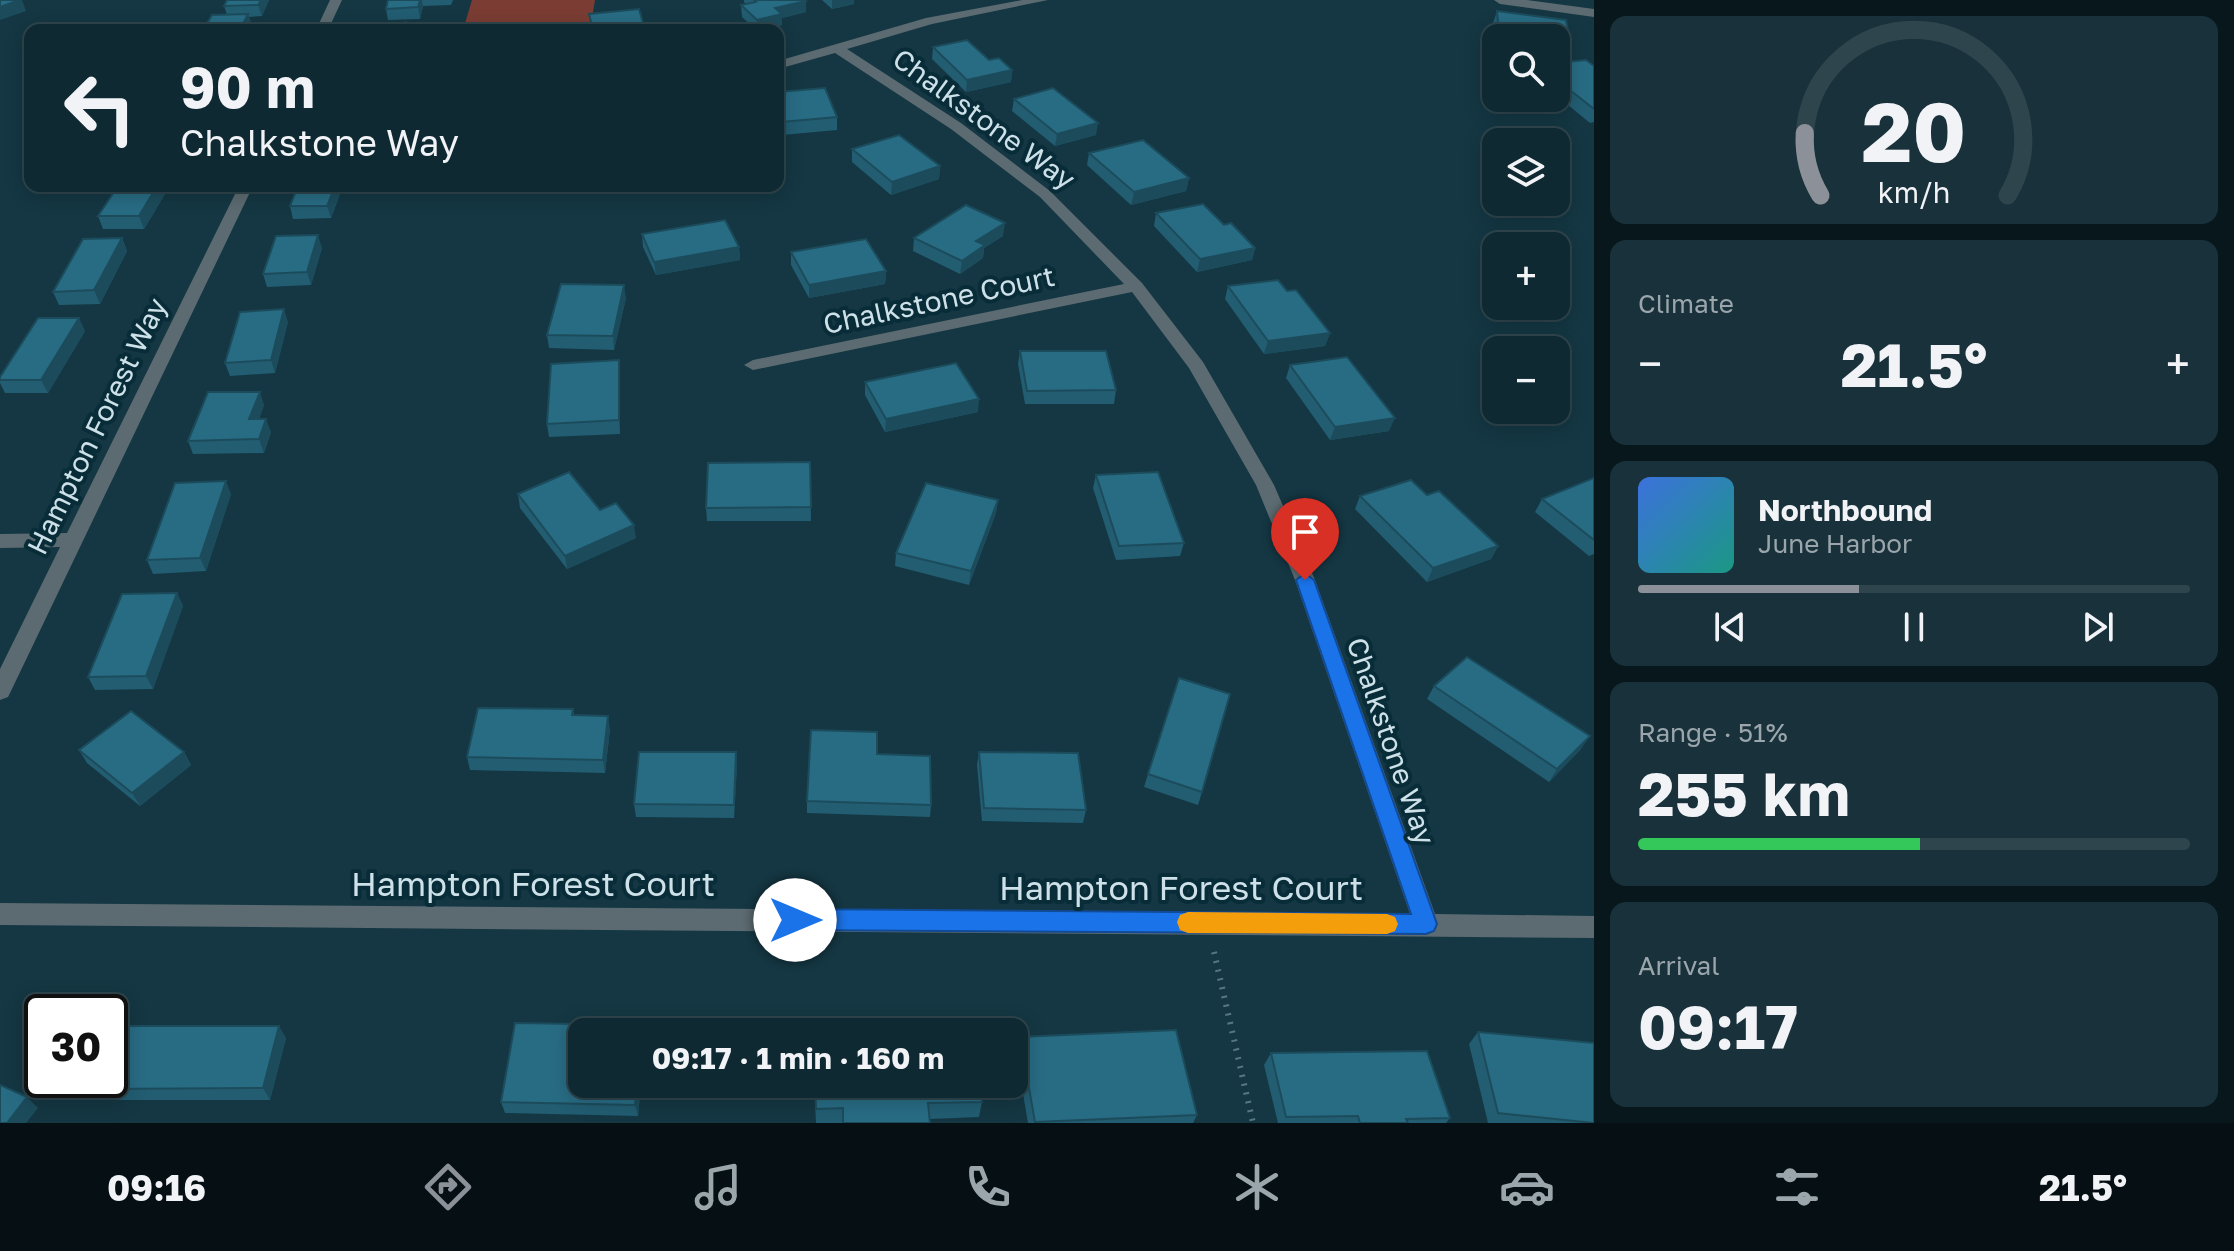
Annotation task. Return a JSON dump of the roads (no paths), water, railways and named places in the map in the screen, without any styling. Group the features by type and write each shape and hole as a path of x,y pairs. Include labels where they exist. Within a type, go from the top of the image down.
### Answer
{"street":[{"path":"325,24 336,0"},
{"path":"784,63 930,21 1042,0"},
{"path":"1500,0 1594,13"},
{"name":"Chalkstone Way","path":"837,48 1009,165 1067,215 1136,286 1197,366 1265,485 1305,580 1426,924"},
{"name":"Hampton Forest Way","path":"0,691 243,192"},
{"name":"Chalkstone Court","path":"753,365 1136,286"},
{"path":"0,541 73,540"},
{"name":"Hampton Forest Court","path":"0,914 1594,927"}]}
